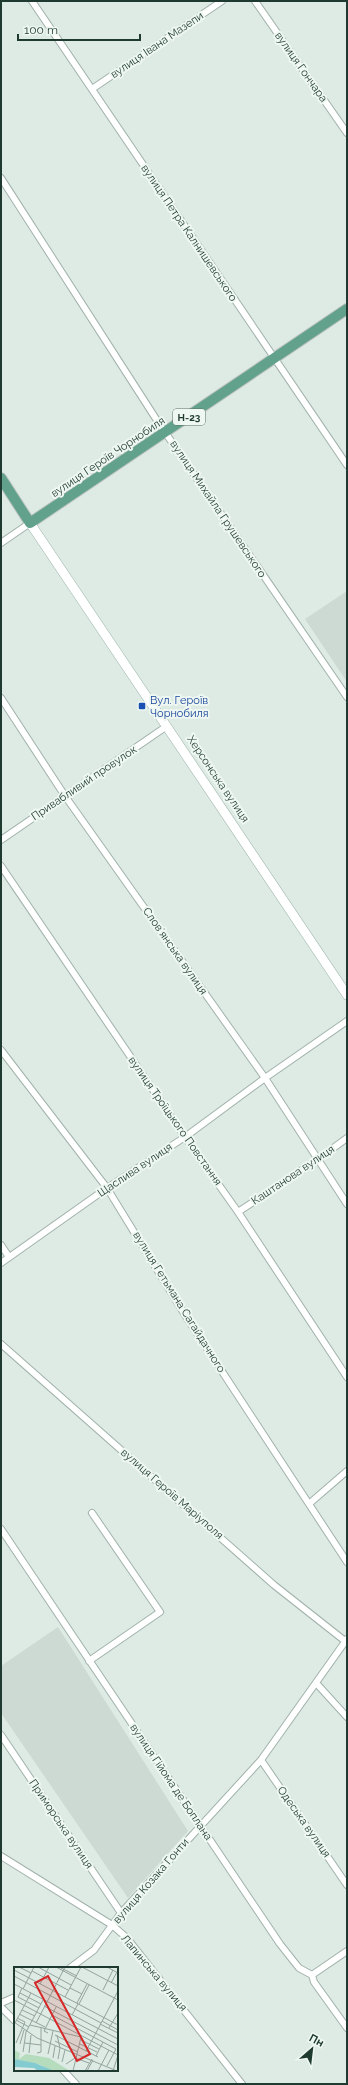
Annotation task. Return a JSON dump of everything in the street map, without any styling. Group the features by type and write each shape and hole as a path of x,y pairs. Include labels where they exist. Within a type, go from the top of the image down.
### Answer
{"main road":[{"name":"вулиця Героїв Чорнобиля","path":"30,523 347,309"},
{"name":"Херсонська вулиця","path":"1,478 215,795 347,995"}],"street":[{"name":"вулиця Петра Калнишевського","path":"32,1 347,465"},
{"name":"вулиця Івана Мазепи","path":"92,89 222,1"},
{"name":"вулиця Гончара","path":"255,1 347,133"},
{"name":"вулиця Михайла Грушевського","path":"1,178 166,432 347,697"},
{"name":"вулиця Героїв Чорнобиля","path":"1,543 30,523"},
{"name":"Словʼянська вулиця","path":"1,698 65,796 265,1078 347,1204"},
{"name":"Привабливий провулок","path":"1,840 167,726"},
{"name":"вулиця Троїцького Повстання","path":"1,866 185,1137 238,1212 347,1377"},
{"name":"Щаслива вулиця","path":"1,1263 107,1188 185,1137 265,1078 347,1021"},
{"name":"вулиця Гетьмана Сагайдачного","path":"1,1050 107,1188 185,1315 347,1562"},
{"name":"Каштанова вулиця","path":"238,1212 317,1160 347,1138"},
{"path":"1,1245 9,1257"},
{"name":"вулиця Героїв Маріуполя","path":"1,1344 274,1584 346,1640"},
{"path":"310,1504 347,1471"},
{"path":"89,1661 160,1612 92,1513"},
{"name":"вулиця Гійома де Боплана","path":"1,1529 280,1944 299,1968 312,1975 314,1982 347,2028"},
{"name":"вулиця Козака Гонти","path":"71,1967 94,1950 121,1913 261,1760 346,1640"},
{"path":"316,1684 347,1717"},
{"name":"Приморська вулиця","path":"1,1735 121,1913"},
{"name":"Одеська вулиця","path":"261,1760 347,1885"},
{"name":"Лапинська вулиця","path":"2,1860 112,1925 127,1938 165,1984 242,2084"},
{"path":"312,1975 347,1950"},
{"path":"1,2003 14,1997"},
{"path":"1,2007 14,2020"},
{"path":"64,2071 76,2084"}],"shaded area":[{"path":"347,591 347,682 305,619"},
{"path":"58,1627 188,1831 128,1898 1,1713 1,1666"}],"place":[{"name":"Вул. Героїв Чорнобиля","path":"142,706"}]}
